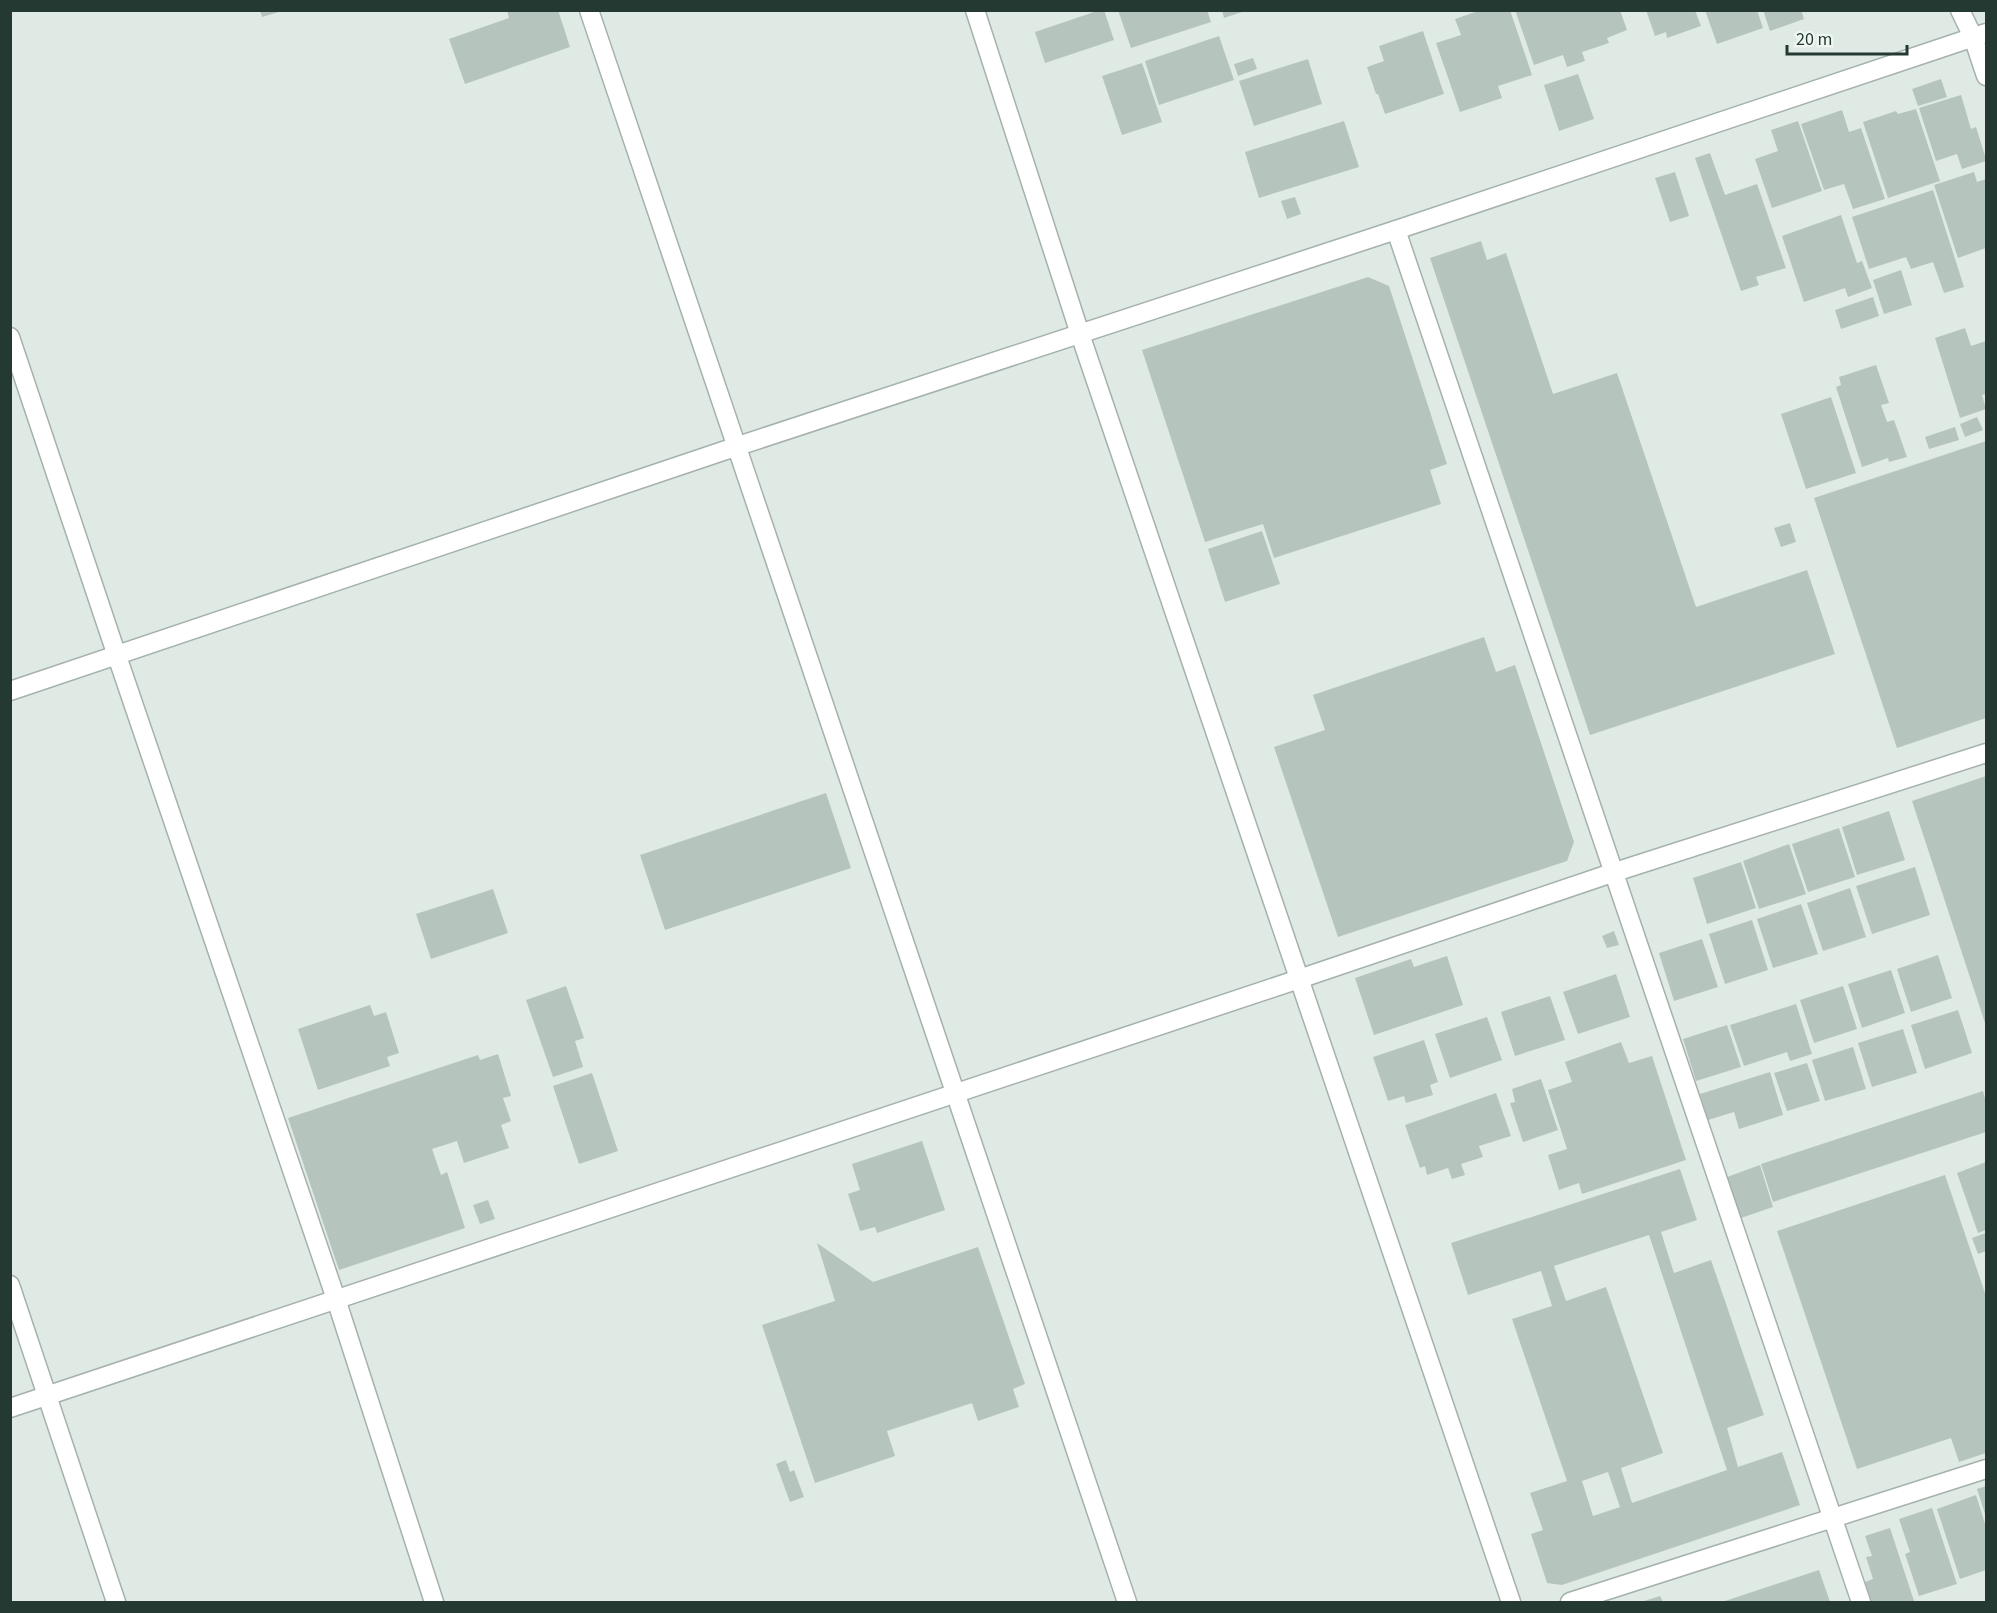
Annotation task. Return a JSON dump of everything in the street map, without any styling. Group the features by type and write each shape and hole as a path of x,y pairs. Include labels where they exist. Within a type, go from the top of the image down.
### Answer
{"street":[{"path":"589,10 1127,1602"},
{"path":"975,10 1080,334 1511,1602"},
{"path":"1960,10 1980,35 1986,76"},
{"path":"10,692 735,447 1980,35"},
{"path":"1396,230 1861,1602"},
{"path":"10,337 336,1299 434,1602"},
{"path":"10,1408 1615,872 1986,753"},
{"path":"10,1285 117,1602"},
{"path":"1570,1602 1986,1469"}],"building":[{"path":"260,10 282,10 282,11 262,17"},
{"path":"507,10 558,10 570,47 465,84 449,39 509,18"},
{"path":"1104,10 1114,40 1045,63 1035,32"},
{"path":"1118,10 1207,10 1211,22 1131,48"},
{"path":"1222,10 1245,10 1245,11 1224,18"},
{"path":"1481,10 1510,10 1532,75 1498,86 1502,98 1460,112 1436,43 1461,35 1455,19"},
{"path":"1515,10 1620,10 1627,30 1607,38 1609,43 1582,52 1585,61 1567,67 1563,55 1534,65"},
{"path":"1646,10 1695,10 1701,26 1667,38 1666,32 1655,36"},
{"path":"1705,10 1757,10 1763,28 1717,44"},
{"path":"1763,10 1801,10 1804,19 1770,31"},
{"path":"1423,31 1444,94 1385,114 1367,67 1384,61 1379,46"},
{"path":"1219,36 1234,80 1159,105 1145,61"},
{"path":"1253,58 1257,69 1238,76 1234,64"},
{"path":"1308,59 1322,104 1254,126 1239,81"},
{"path":"1142,63 1162,122 1122,135 1102,76"},
{"path":"1578,74 1594,119 1559,131 1544,85"},
{"path":"1941,79 1947,97 1918,106 1912,89"},
{"path":"1961,95 1971,129 1976,127 1986,159 1986,161 1962,169 1957,154 1936,161 1919,108"},
{"path":"1916,109 1940,181 1888,198 1863,122 1896,111 1898,114"},
{"path":"1842,110 1849,132 1861,128 1885,199 1853,209 1844,184 1824,190 1801,124"},
{"path":"1344,121 1359,167 1259,198 1245,152"},
{"path":"1798,121 1822,191 1772,208 1755,159 1778,151 1771,130"},
{"path":"1710,153 1725,195 1757,184 1786,268 1756,277 1759,285 1741,291 1695,158"},
{"path":"1675,172 1689,216 1670,222 1655,178"},
{"path":"1974,172 1977,182 1986,179 1986,248 1958,258 1934,185"},
{"path":"1933,190 1964,287 1944,293 1933,262 1911,269 1906,257 1869,269 1852,217"},
{"path":"1295,197 1301,214 1287,219 1281,201"},
{"path":"1841,215 1857,263 1862,261 1872,288 1848,297 1845,288 1804,302 1782,236"},
{"path":"1481,241 1487,260 1506,253 1553,394 1617,373 1696,607 1807,570 1835,654 1590,735 1430,258"},
{"path":"1901,270 1912,305 1884,314 1873,280"},
{"path":"1368,277 1389,286 1447,464 1430,470 1441,504 1274,558 1263,524 1205,542 1142,350"},
{"path":"1873,297 1879,316 1841,329 1835,310"},
{"path":"1965,328 1971,346 1986,341 1986,394 1982,395 1986,409 1960,418 1935,338"},
{"path":"1876,365 1889,403 1881,405 1887,422 1894,420 1907,457 1889,462 1888,458 1862,467 1836,387 1841,385 1839,377"},
{"path":"1831,397 1856,473 1806,489 1781,414"},
{"path":"1977,417 1983,430 1965,437 1960,424"},
{"path":"1955,427 1959,440 1929,449 1925,437"},
{"path":"1986,441 1986,718 1897,748 1814,498"},
{"path":"1790,523 1796,542 1781,547 1774,528"},
{"path":"1262,531 1280,584 1225,602 1208,549"},
{"path":"1484,637 1496,672 1515,665 1574,842 1567,861 1338,937 1274,747 1325,730 1313,695"},
{"path":"1986,776 1986,1026 1912,801"},
{"path":"826,793 851,868 665,930 640,855"},
{"path":"1889,811 1905,860 1857,875 1842,827"},
{"path":"1839,828 1855,877 1808,892 1792,844"},
{"path":"1789,844 1806,894 1759,909 1743,861"},
{"path":"1741,862 1756,908 1707,924 1693,878"},
{"path":"1915,867 1930,915 1872,934 1856,886"},
{"path":"1850,888 1866,937 1823,951 1807,903"},
{"path":"493,889 508,933 431,959 416,914"},
{"path":"1801,904 1818,954 1773,968 1757,919"},
{"path":"1752,920 1768,970 1725,984 1709,934"},
{"path":"1614,931 1619,945 1607,948 1602,936"},
{"path":"1702,939 1718,987 1674,1001 1659,953"},
{"path":"1938,955 1952,998 1911,1012 1897,969"},
{"path":"1447,956 1463,1005 1374,1035 1355,978 1411,959 1414,967"},
{"path":"1891,970 1905,1013 1862,1028 1848,984"},
{"path":"1616,974 1630,1017 1578,1034 1563,992"},
{"path":"566,986 584,1038 575,1041 583,1067 553,1077 526,1000"},
{"path":"1843,986 1857,1029 1814,1043 1800,1000"},
{"path":"1550,996 1565,1040 1515,1056 1501,1012"},
{"path":"1796,1004 1812,1054 1790,1061 1787,1052 1744,1066 1730,1025"},
{"path":"370,1005 374,1016 386,1012 399,1053 387,1057 390,1066 318,1090 298,1029"},
{"path":"1958,1010 1972,1053 1925,1069 1911,1025"},
{"path":"1487,1017 1502,1060 1450,1078 1435,1034"},
{"path":"1727,1025 1741,1067 1696,1081 1683,1039"},
{"path":"1903,1029 1917,1073 1872,1087 1858,1043"},
{"path":"1424,1040 1438,1082 1430,1085 1433,1095 1406,1103 1404,1096 1388,1101 1373,1057"},
{"path":"1621,1042 1629,1063 1652,1056 1686,1160 1582,1194 1579,1183 1559,1190 1548,1155 1567,1149 1548,1090 1572,1082 1565,1062"},
{"path":"1853,1047 1866,1089 1825,1101 1812,1060"},
{"path":"498,1054 511,1096 503,1098 511,1121 501,1125 509,1148 464,1163 457,1141 432,1149 441,1175 447,1172 465,1228 339,1270 288,1118 478,1055 480,1060"},
{"path":"1807,1063 1820,1101 1787,1111 1774,1073"},
{"path":"1770,1072 1783,1115 1739,1129 1734,1112 1708,1120 1700,1094"},
{"path":"592,1073 618,1151 579,1164 553,1086"},
{"path":"1541,1079 1558,1130 1523,1142 1510,1103 1515,1102 1512,1089"},
{"path":"1983,1091 1986,1102 1986,1132 1773,1202 1761,1164"},
{"path":"1496,1093 1511,1136 1479,1146 1483,1157 1461,1164 1465,1175 1452,1179 1448,1168 1427,1175 1425,1166 1420,1168 1405,1125"},
{"path":"922,1141 945,1210 877,1233 875,1227 860,1231 848,1194 860,1190 852,1164"},
{"path":"1986,1162 1986,1230 1978,1233 1957,1173"},
{"path":"1760,1165 1773,1207 1741,1218 1727,1177"},
{"path":"1680,1169 1697,1220 1661,1232 1674,1273 1711,1260 1764,1415 1727,1428 1738,1467 1782,1452 1800,1505 1562,1585 1547,1583 1531,1534 1543,1530 1530,1493 1567,1481 1512,1319 1552,1306 1541,1271 1468,1295 1451,1243","holes":["1649,1235 1727,1470 1632,1503 1621,1468 1663,1453 1606,1287 1566,1301 1554,1266","1608,1472 1620,1507 1593,1516 1582,1481"]},
{"path":"1945,1175 1986,1296 1986,1453 1959,1462 1951,1438 1857,1469 1777,1231"},
{"path":"488,1200 495,1219 480,1224 473,1205"},
{"path":"1986,1233 1986,1251 1978,1254 1972,1238"},
{"path":"817,1243 873,1282 978,1247 1025,1384 1013,1389 1019,1407 978,1421 972,1403 887,1431 895,1456 815,1483 762,1325 835,1301"},
{"path":"786,1460 790,1472 794,1470 804,1497 790,1502 776,1464"},
{"path":"1986,1486 1986,1517 1977,1489"},
{"path":"1976,1495 1986,1527 1986,1570 1960,1579 1937,1509"},
{"path":"1932,1508 1957,1584 1919,1596 1905,1554 1910,1552 1899,1519"},
{"path":"1890,1528 1914,1601 1871,1602 1865,1582 1873,1579 1866,1557 1872,1556 1865,1536"},
{"path":"1819,1570 1830,1602 1722,1602"},
{"path":"1660,1596 1663,1602 1641,1602"}]}
